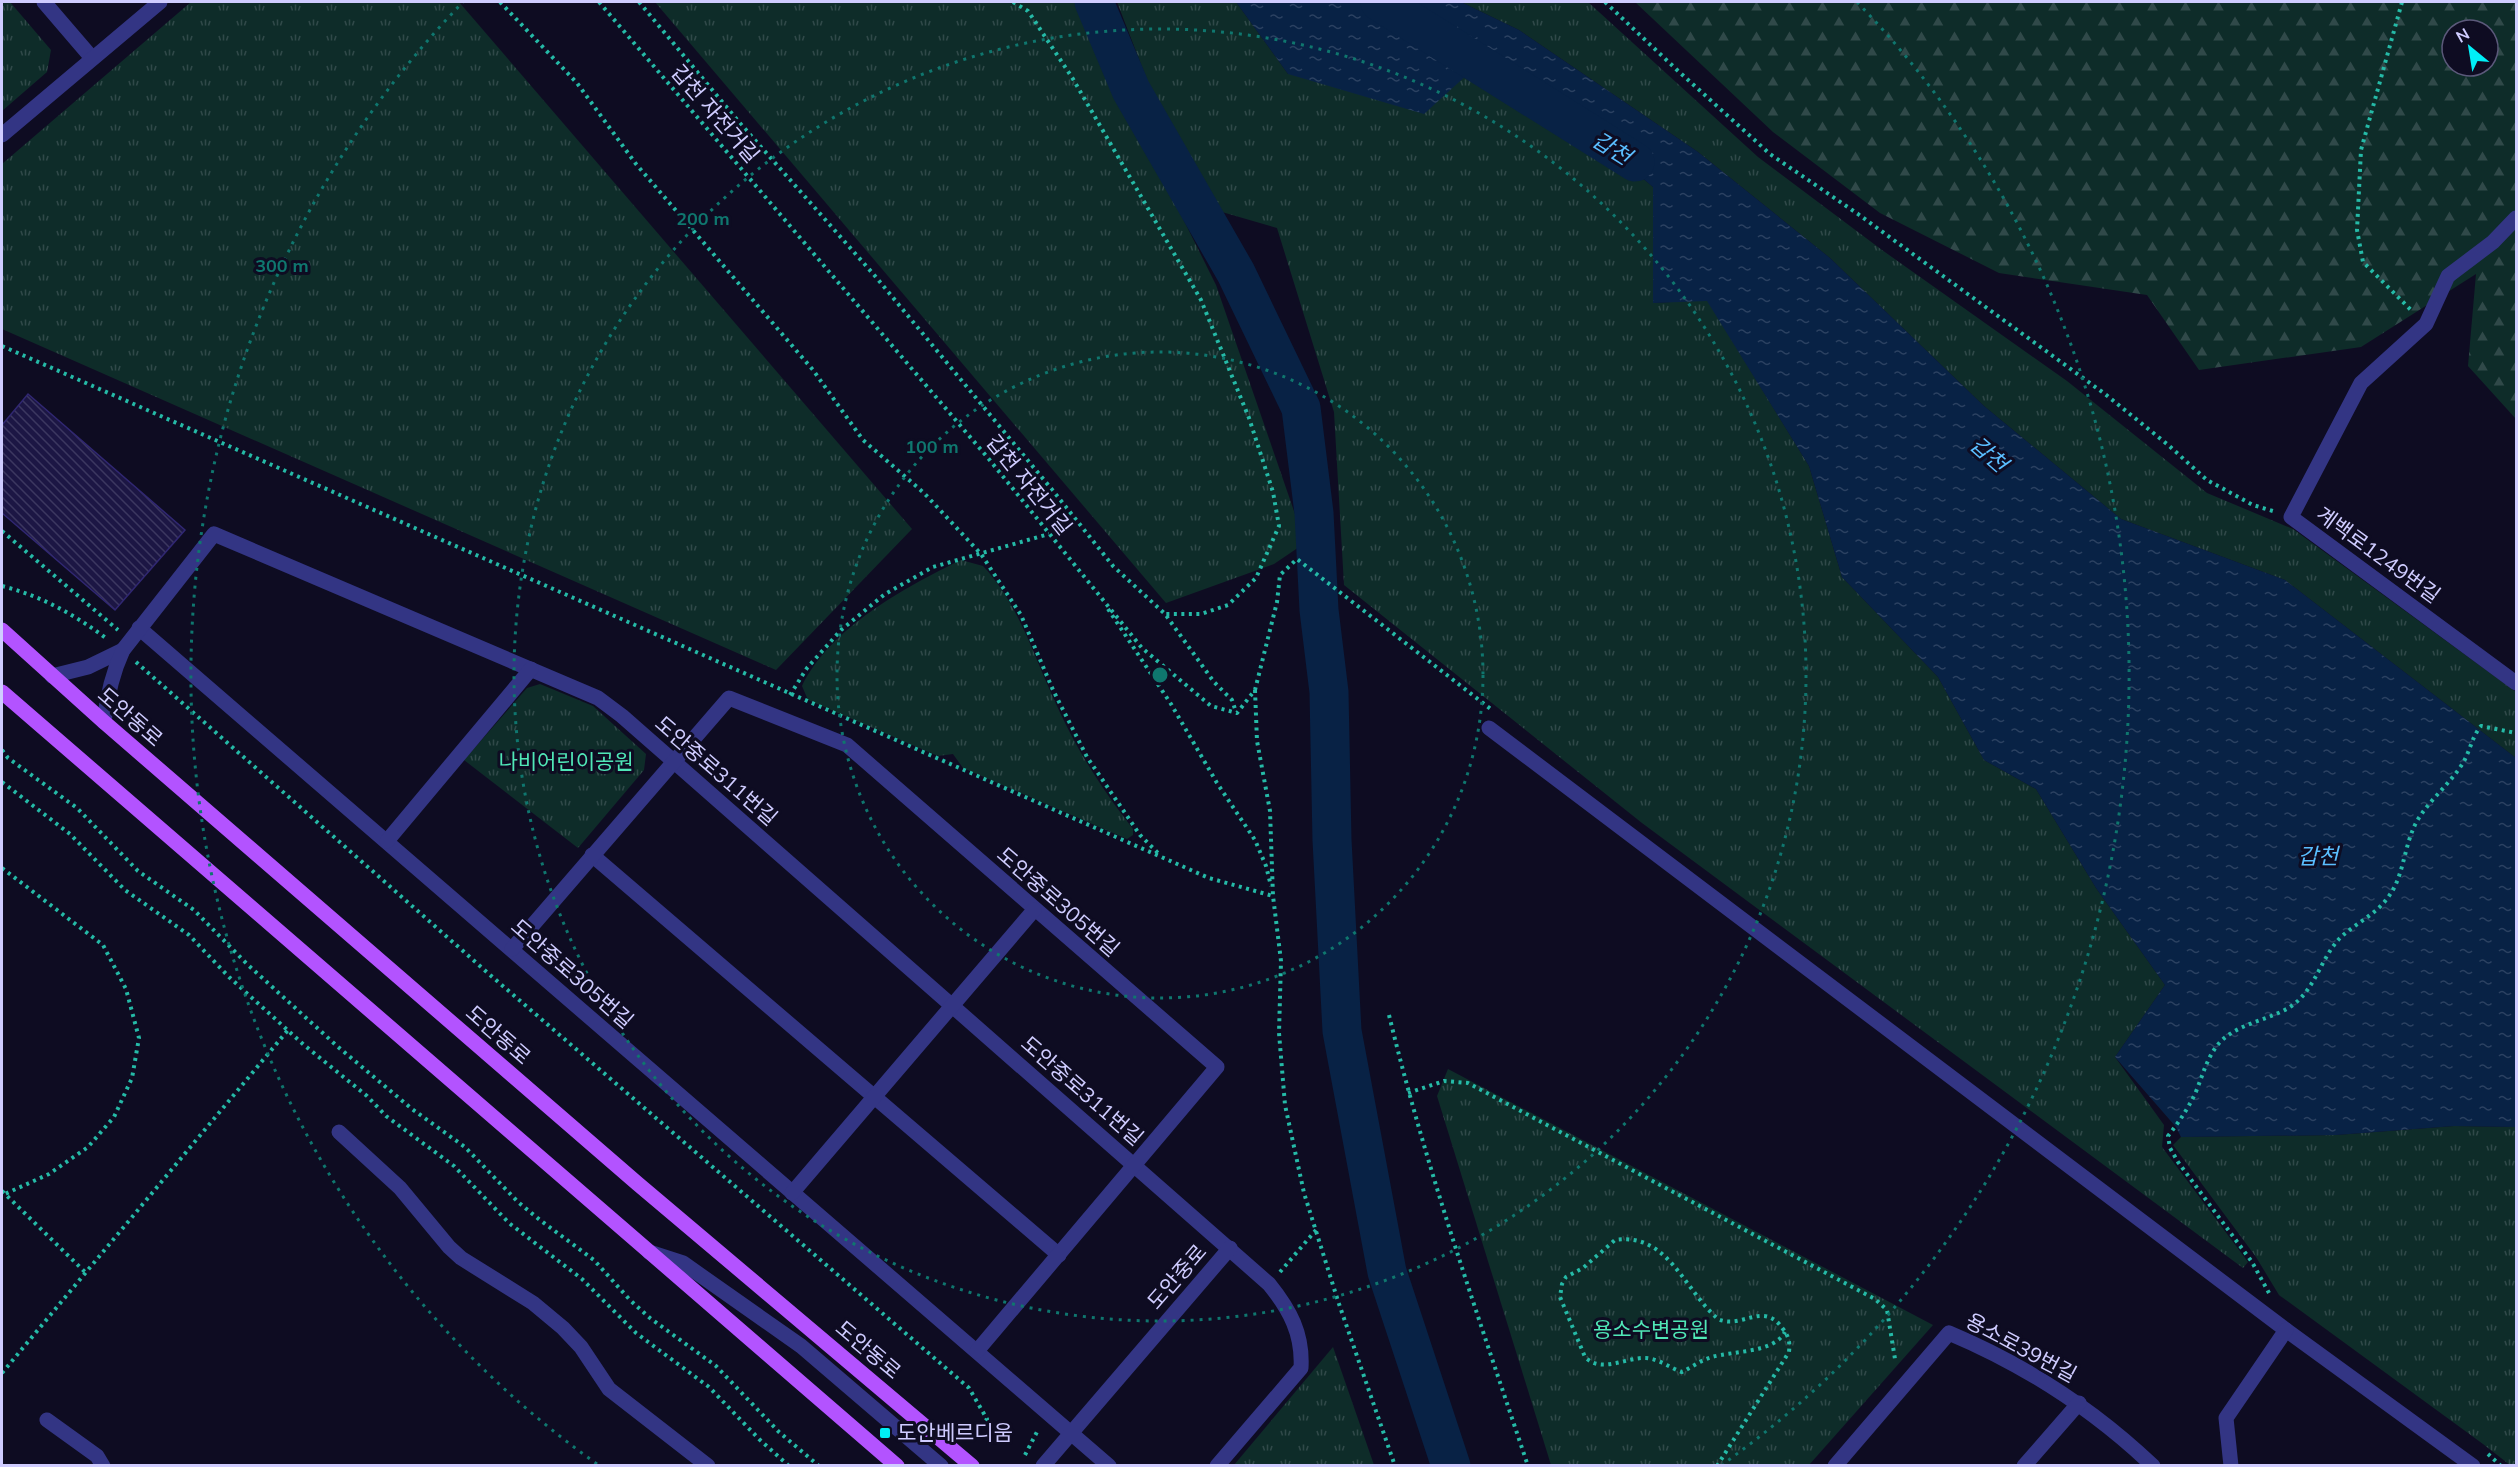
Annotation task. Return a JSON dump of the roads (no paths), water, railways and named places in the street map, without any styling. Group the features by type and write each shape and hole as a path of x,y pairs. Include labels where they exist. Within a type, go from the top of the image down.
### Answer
{"main road":[{"name":"도안동로","path":"2,630 104,722 638,1184 972,1466"},
{"path":"2,692 897,1466"}],"street":[{"path":"44,2 92,58"},
{"path":"2,135 160,2"},
{"name":"계백로1249번길","path":"2517,218 2493,242 2448,276 2426,324 2361,383 2291,517 2517,683"},
{"name":"도안중로311번길","path":"123,650 214,534 598,698 622,716 1230,1248"},
{"name":"도안중로305번길","path":"139,628 1071,1433"},
{"path":"52,676 88,667 123,650"},
{"path":"104,722 111,681 123,650"},
{"path":"387,841 531,669"},
{"name":"도안중로305번길","path":"673,762 729,698 847,746 1217,1068 977,1351"},
{"path":"1489,728 2286,1330 2473,1466"},
{"path":"512,949 673,762"},
{"path":"592,855 1059,1255"},
{"path":"792,1193 1034,910"},
{"path":"339,1132 400,1188 449,1247 461,1258 532,1303 563,1328 581,1347 609,1389 708,1466"},
{"name":"도안중로","path":"1043,1466 1230,1248 1269,1284 1287,1307 1302,1347 1301,1368 1217,1466"},
{"path":"649,1252 683,1263 801,1346 941,1466"},
{"path":"2231,1466 2226,1418 2286,1330"},
{"name":"용소로39번길","path":"1835,1466 1949,1333 1990,1351 2079,1403 2118,1432 2153,1466"},
{"path":"2024,1466 2079,1403"},
{"path":"46,1420 97,1456 103,1466"},
{"path":"1071,1433 1109,1466"}],"water":[{"name":"갑천","path":"1236,2 1461,2 1519,30 1698,152 1830,258 1984,406 2121,519 2285,580 2516,758 2516,1127 2454,1126 2336,1135 2181,1137 2176,1127 2115,1057 2165,985 2096,888 2036,789 1984,760 1938,677 1842,577 1809,466 1707,301 1653,303 1653,187 1492,52 1424,114 1288,74"}],"waterway":[{"path":"1094,2 1131,90 1236,273 1301,408 1314,513 1319,610 1329,692 1332,840 1342,1031 1387,1272 1451,1466"},
{"name":"갑천","path":"1380,2 1635,162"}],"place":[{"name":"도안베르디움","path":"885,1433"}],"park label":[{"name":"나비어린이공원","path":"566,762"},
{"name":"용소수변공원","path":"1651,1330"}]}
